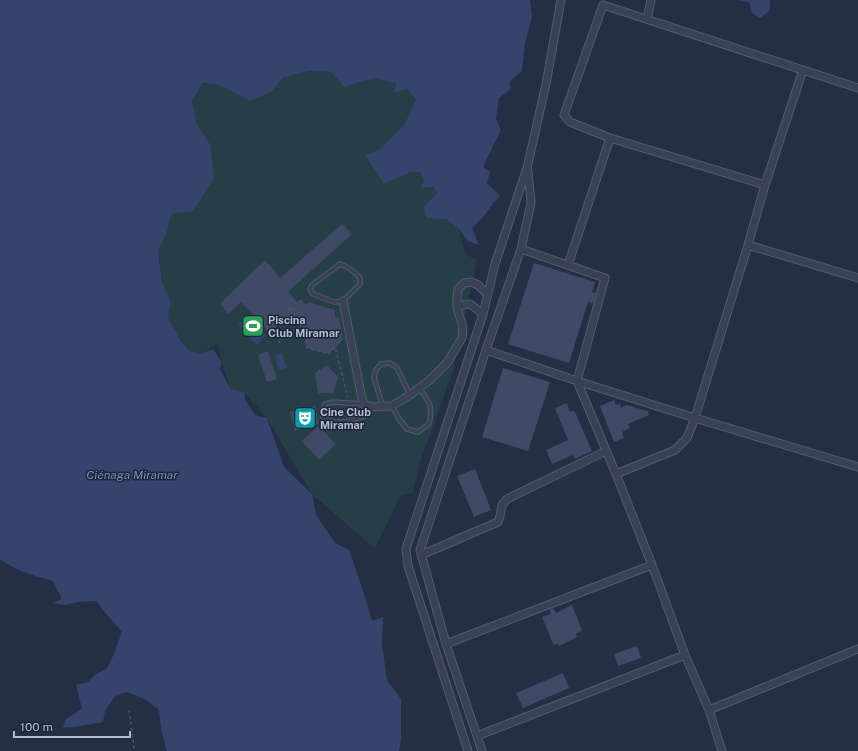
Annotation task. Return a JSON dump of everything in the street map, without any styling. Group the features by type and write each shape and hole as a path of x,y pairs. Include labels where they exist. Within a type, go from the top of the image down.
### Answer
{"street":[{"path":"468,751 408,566 406,549 483,314 495,264 527,168 546,84 562,0"},
{"path":"647,19 651,0"},
{"path":"765,185 610,138 570,122 564,115 603,5 858,88"},
{"path":"616,474 675,450 687,438 695,418 765,185 803,70"},
{"path":"568,265 610,138"},
{"path":"482,751 446,644 420,550 521,249 532,203 527,168"},
{"path":"748,245 858,278"},
{"path":"521,249 605,278 577,381 652,565 685,655 709,710 722,751"},
{"path":"343,301 363,404 371,407 383,407 392,406 410,395 430,380 447,363 462,338 463,327 457,308 458,289 464,284 471,282 478,285 488,295"},
{"path":"457,308 470,304 483,314"},
{"path":"486,350 577,381 858,467"},
{"path":"421,555 498,522 502,505 507,499 606,451"},
{"path":"446,644 652,565"},
{"path":"709,710 858,648"},
{"path":"477,736 685,655"}],"lane":[{"path":"340,264 353,270 360,278 360,284 343,301 334,302 312,294 310,289 312,285 340,264"},
{"path":"383,407 374,378 376,370 381,364 390,363 397,368 410,395"},
{"path":"392,406 399,419 407,429 418,432 429,424 432,414 430,403 419,388"},
{"path":"363,404 333,402 325,404 322,411 323,417 330,422 341,423 365,416 371,407"}],"path":[{"path":"280,343 275,333 267,328 292,307 295,317 303,328 307,348 329,354 336,347 344,387 349,403"},
{"path":"129,710 134,746 132,751"}],"shaded area":[{"path":"309,71 331,72 344,87 374,78 396,84 394,92 407,89 416,99 404,125 380,149 366,155 410,172 420,172 424,181 434,187 437,193 424,206 458,228 466,255 477,259 453,371 420,462 413,493 400,496 375,549 312,494 267,418 245,393 230,388 218,344 201,354 189,350 179,339 168,318 171,303 162,281 158,250 167,232 172,213 210,144 196,123 192,101 203,83 219,85 250,101 271,92 284,77"}],"water":[{"name":"Ciénaga Miramar","path":"0,0 530,0 532,17 525,43 522,71 509,82 511,89 499,98 496,119 501,130 483,167 490,172 487,183 500,196 472,228 479,245 468,241 458,228 445,219 426,218 424,206 437,193 434,187 421,188 424,181 420,172 410,172 384,184 365,155 380,149 404,125 416,99 407,89 394,93 396,84 374,78 344,87 331,72 309,71 284,77 271,92 250,101 219,85 203,83 192,101 196,123 210,144 214,178 191,212 172,213 167,232 158,250 162,281 171,303 168,318 179,339 189,350 201,354 213,349 222,362 220,369 230,388 245,393 245,400 255,415 267,418 284,467 312,494 316,515 335,543 349,550 372,621 383,617 382,645 387,680 401,699 401,740 399,751 167,751 161,730 159,710 144,699 127,692 116,695 105,711 103,722 63,728 66,719 82,709 76,685 88,682 95,675 107,668 122,632 96,601 78,602 65,605 53,603 62,599 53,581 19,570 0,559"},
{"path":"737,0 770,0 768,12 760,18 752,13 749,2"},
{"path":"247,316 266,335 257,345 238,325"},
{"path":"282,353 287,368 279,370 275,356"}],"building":[{"path":"342,224 352,234 288,292 297,302 301,299 306,305 309,302 335,310 335,317 339,317 343,340 329,354 307,348 303,329 295,317 292,319 290,317 280,327 278,325 271,334 241,302 228,314 220,304 265,260 280,278"},
{"path":"534,263 595,282 592,292 596,293 593,303 588,302 569,363 508,344"},
{"path":"268,351 277,379 267,382 258,355"},
{"path":"327,365 338,377 333,393 318,393 315,373"},
{"path":"503,368 550,382 528,451 482,437"},
{"path":"614,400 616,405 620,404 621,408 626,405 648,411 649,415 628,424 630,428 622,432 624,438 614,442 600,406"},
{"path":"567,403 570,412 574,410 592,451 575,459 573,455 552,464 546,450 568,440 555,408"},
{"name":"Cine Club Miramar","path":"315,406 319,424 295,431 290,412"},
{"path":"318,426 336,444 319,460 302,441"},
{"path":"475,469 491,510 474,517 457,476"},
{"path":"572,605 582,630 576,634 577,637 559,646 558,643 554,646 542,617 551,614 550,610 553,608 556,613"},
{"path":"637,646 641,658 618,666 614,654"},
{"path":"563,673 569,688 523,708 516,693"}],"place":[{"name":"Piscina Club Miramar","path":"253,326"},
{"name":"Cine Club Miramar","path":"305,418"}]}
